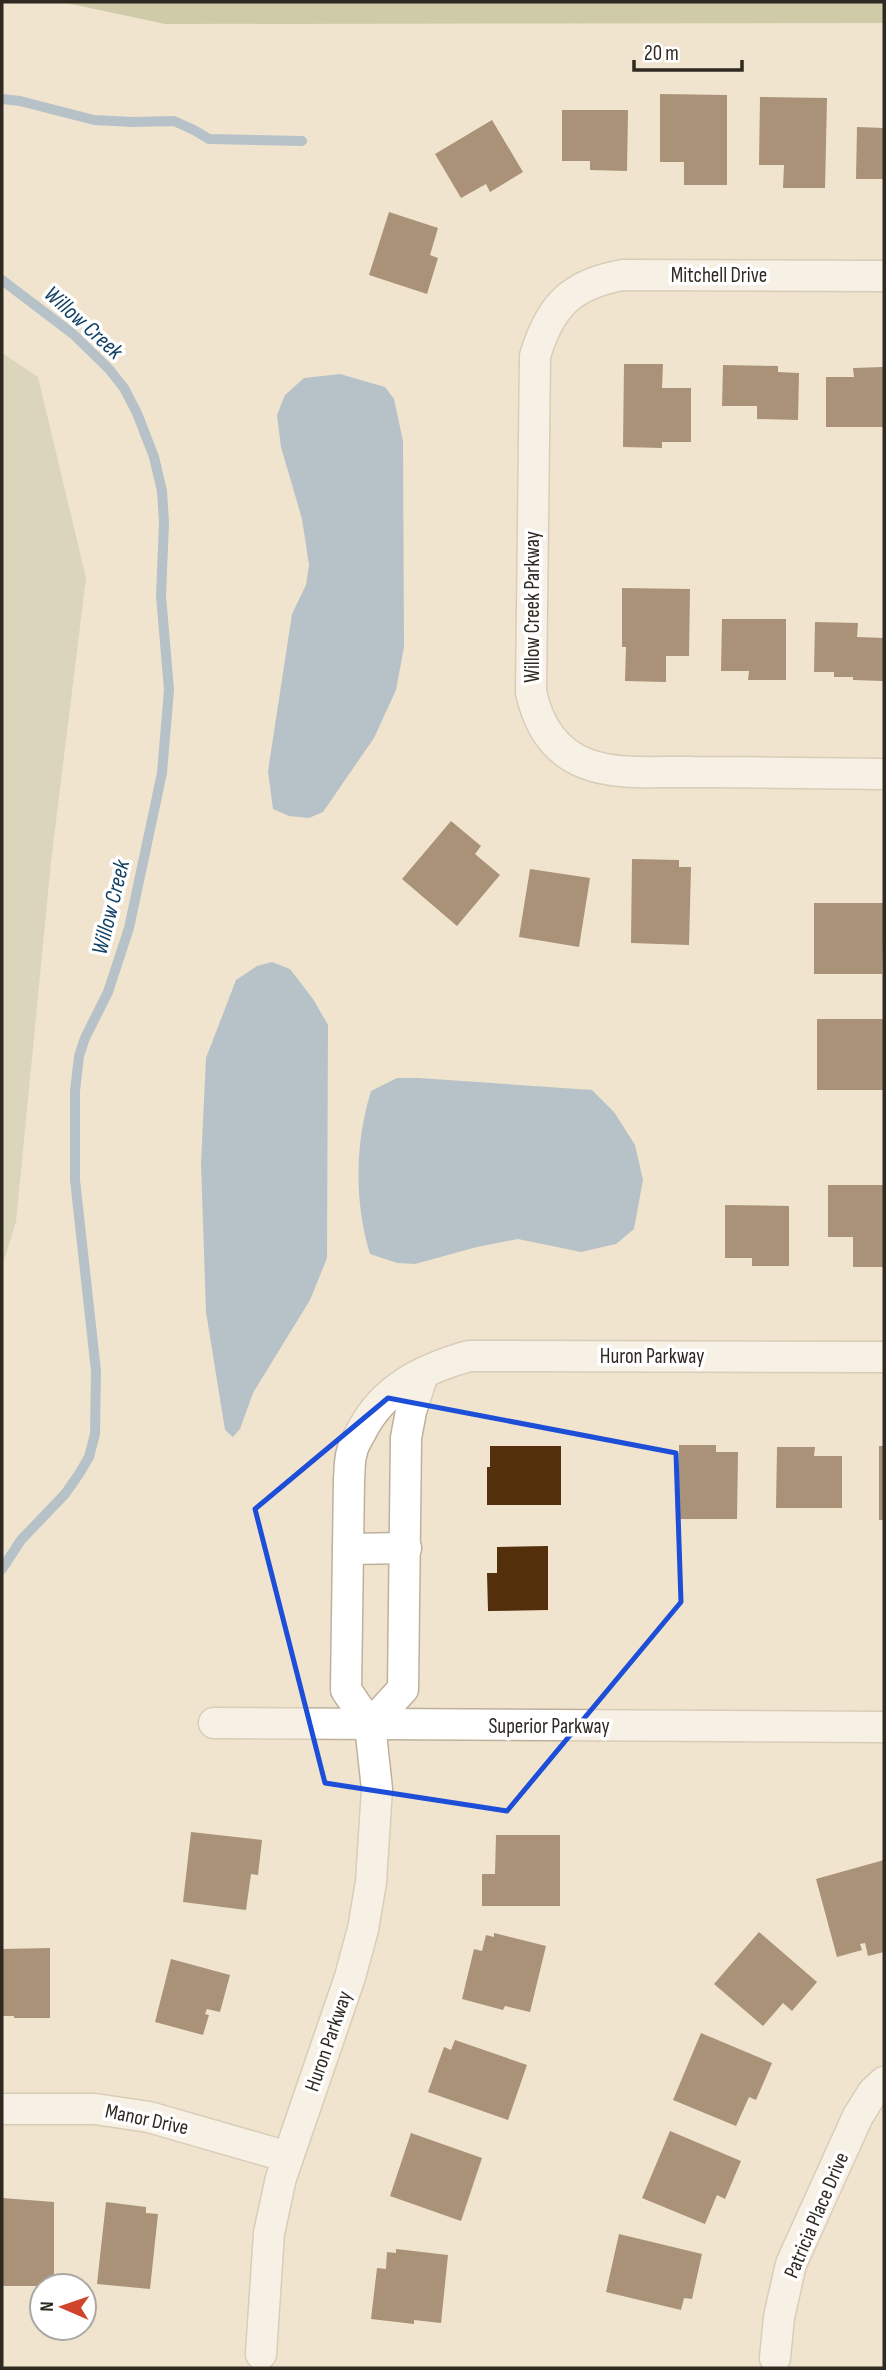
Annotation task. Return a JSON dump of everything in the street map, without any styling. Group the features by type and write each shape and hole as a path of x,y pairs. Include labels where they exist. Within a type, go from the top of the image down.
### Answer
{"street":[{"name":"Mitchell Drive","path":"560,303 586,285 623,275 884,276"},
{"name":"Willow Creek Parkway","path":"560,303 541,334 535,356 531,692 534,706 547,733 570,756 599,768 641,771 884,774"},
{"name":"Huron Parkway","path":"261,2354 269,2233 288,2157 350,1977 363,1929 371,1882 377,1789 370,1725 346,1690 348,1491 352,1451 366,1422 386,1395 399,1386 450,1361 469,1356 884,1357"},
{"path":"370,1725 403,1689 406,1438 423,1374"},
{"path":"348,1549 406,1548"},
{"name":"Superior Parkway","path":"214,1723 884,1727"},
{"name":"Patricia Place Drive","path":"775,2358 779,2317 791,2264 858,2116 873,2092 884,2082"},
{"name":"Manor Drive","path":"2,2109 95,2109 149,2117 288,2157"}],"highlighted area":[{"path":"388,1398 676,1453 681,1602 507,1811 325,1783 255,1509"}],"green space":[{"path":"62,2 884,2 884,23 165,24"},
{"path":"2,353 38,377 86,578 51,862 16,1222 2,1267"}],"water":[{"path":"340,374 385,387 394,399 403,441 404,647 396,690 374,738 323,812 309,818 289,816 273,809 268,771 292,614 306,585 309,565 302,519 281,447 277,415 285,395 304,378"},
{"path":"272,962 290,969 313,999 328,1025 327,1258 310,1300 253,1393 240,1429 233,1437 225,1430 206,1312 201,1164 206,1058 236,980 257,966"},
{"path":"397,1078 592,1090 614,1112 635,1145 643,1180 634,1229 616,1244 581,1252 518,1239 415,1264 397,1263 370,1254 359,1193 362,1131 371,1091"}],"building":[{"path":"660,94 727,95 727,185 684,185 684,162 660,162"},
{"path":"760,97 827,98 825,188 783,188 784,165 759,165"},
{"path":"562,110 628,110 627,171 590,170 590,161 562,161"},
{"path":"492,120 523,172 490,192 486,184 461,198 435,154"},
{"path":"857,127 884,128 884,179 856,179"},
{"path":"389,212 438,228 430,255 438,258 427,294 369,275"},
{"path":"624,364 663,364 662,388 691,388 691,442 662,442 662,448 623,447"},
{"path":"723,365 778,366 778,372 799,373 798,420 757,419 757,406 722,406"},
{"path":"884,367 884,427 826,427 826,377 854,377 853,368"},
{"path":"622,588 690,589 689,656 666,656 666,682 625,681"},
{"path":"722,619 786,619 786,680 748,680 749,671 721,671"},
{"path":"815,622 858,623 857,637 884,638 884,681 853,680 853,677 834,677 834,672 814,672"},
{"path":"451,821 481,846 475,854 500,875 457,926 402,879"},
{"path":"632,859 679,860 679,867 691,867 689,945 631,943"},
{"path":"530,869 590,878 579,947 519,937"},
{"path":"814,903 884,903 882,974 814,974"},
{"path":"817,1019 884,1019 884,1090 817,1090"},
{"path":"828,1185 884,1185 884,1267 853,1267 853,1237 828,1237"},
{"path":"725,1205 789,1206 789,1266 752,1266 752,1258 725,1258"},
{"path":"679,1445 716,1445 716,1452 738,1452 737,1519 679,1519"},
{"path":"490,1446 561,1446 561,1505 487,1505"},
{"path":"879,1446 884,1446 884,1520 879,1520"},
{"path":"777,1447 815,1447 814,1456 842,1456 842,1508 776,1508"},
{"path":"548,1546 548,1610 488,1611 487,1573 497,1573 497,1547"},
{"path":"191,1832 262,1840 258,1875 251,1874 246,1910 183,1902"},
{"path":"496,1835 560,1835 560,1906 482,1906 482,1874 495,1874"},
{"path":"884,1860 884,1952 868,1956 865,1943 860,1944 862,1950 837,1957 816,1879"},
{"path":"759,1932 817,1982 792,2011 783,2003 763,2026 714,1984"},
{"path":"494,1933 546,1946 530,2012 505,2006 503,2010 462,1999 474,1949 482,1951 486,1935 494,1937"},
{"path":"50,1948 50,2018 2,2016 2,1949"},
{"path":"171,1959 230,1975 220,2012 207,2009 205,2014 209,2015 203,2035 155,2022"},
{"path":"701,2033 772,2063 756,2100 749,2097 736,2126 673,2100"},
{"path":"455,2040 527,2065 508,2120 428,2092 444,2047 451,2050"},
{"path":"670,2131 741,2161 725,2199 717,2195 705,2224 642,2198"},
{"path":"411,2133 482,2158 461,2221 390,2196"},
{"path":"2,2198 54,2202 54,2272 28,2272 28,2286 2,2286"},
{"path":"106,2202 146,2207 146,2213 158,2214 150,2289 98,2284"},
{"path":"619,2234 702,2254 692,2299 684,2298 681,2310 606,2292"},
{"path":"396,2249 448,2255 441,2323 414,2320 414,2324 371,2319 377,2268 386,2269 387,2252 396,2253"}],"waterway":[{"path":"2,99 94,120 174,121 209,139 302,141"},
{"name":"Willow Creek","path":"2,280 73,334 109,369 124,388 137,413 154,457 162,491 164,523 161,596 169,690 162,773 129,928 108,992 79,1056 75,1091 75,1180 96,1371 95,1434 89,1457 79,1474 65,1494 21,1540 2,1569"}]}
